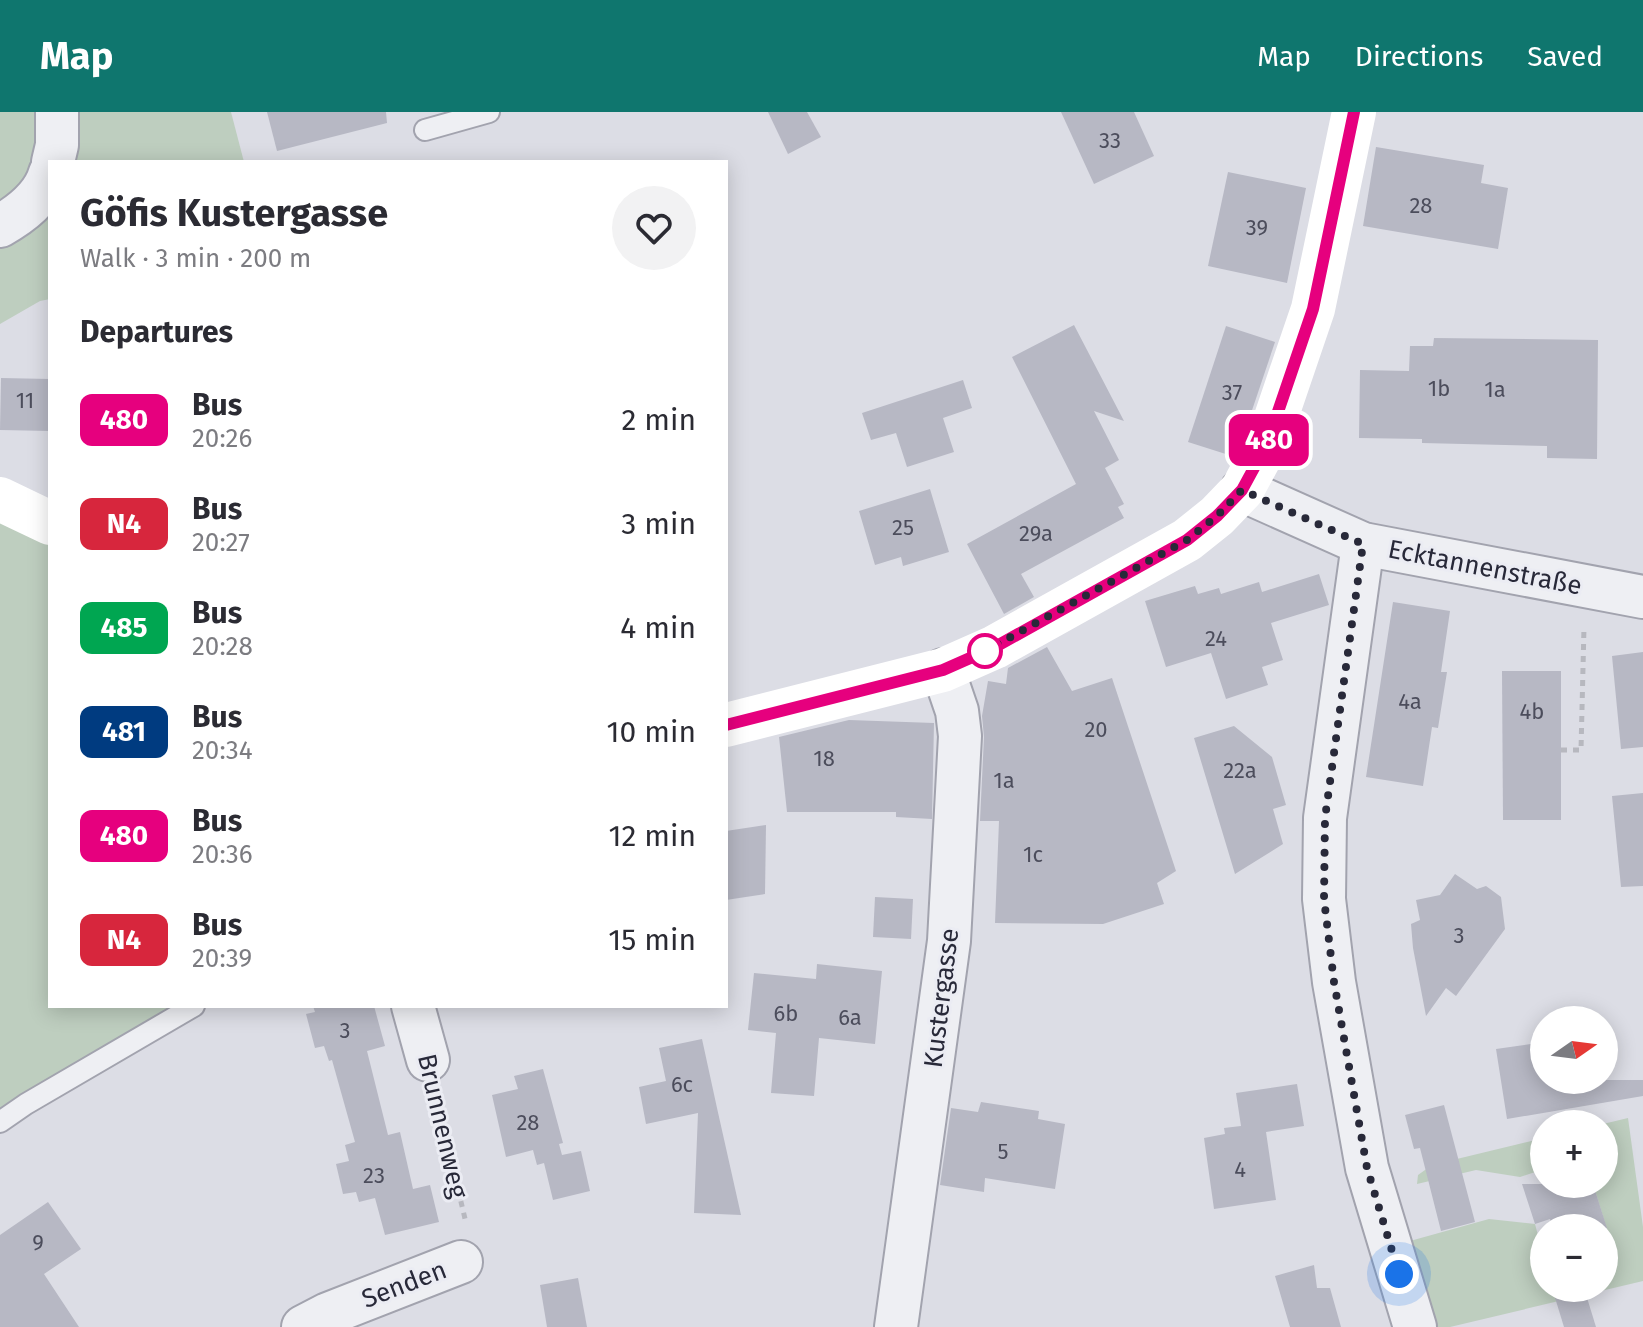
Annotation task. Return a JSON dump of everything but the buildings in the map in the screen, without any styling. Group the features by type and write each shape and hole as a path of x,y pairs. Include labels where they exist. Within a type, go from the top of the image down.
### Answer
{"main road":[{"path":"728,724 943,670 995,647 1187,540 1217,516 1242,490 1267,444 1313,309 1354,112"},
{"path":"0,499 48,522"}],"street":[{"path":"53,160 57,145 57,112"},
{"path":"0,226 25,211 48,183"},
{"name":"Ecktannenstraße","path":"1242,490 1363,544 1643,597"},
{"path":"1363,544 1325,818 1324,899 1334,982 1367,1168 1415,1327"},
{"name":"Kustergasse","path":"896,1327 949,941 960,736 957,711 943,670"},
{"name":"Brunnenweg","path":"414,1008 428,1060"},
{"name":"Senden","path":"303,1327 465,1247"}],"lane":[{"path":"425,130 489,112"},
{"path":"0,1122 191,1008"}],"path":[{"path":"1561,750 1581,750 1585,586"},
{"name":"Brunnenweg","path":"428,1060 465,1247"}],"green space":[{"path":"0,112 40,112 36,154 29,175 0,205"},
{"path":"78,112 231,112 243,160 74,160"},
{"path":"48,210 48,299 0,324 0,242"},
{"path":"0,520 48,541 48,1008 171,1008 0,1125"},
{"path":"1628,1118 1643,1227 1643,1281 1618,1287 1618,1214 1602,1214 1597,1198 1618,1198 1618,1120"},
{"path":"1530,1141 1530,1174 1520,1177 1476,1170 1417,1184 1418,1175 1432,1165"},
{"path":"1489,1219 1530,1223 1530,1302 1555,1302 1450,1327 1428,1327 1410,1241"}],"bus line":[{"name":"480","path":"728,724 943,670 995,647 1187,540 1217,516 1242,490 1267,444 1313,309 1354,112"}],"route":[{"path":"985,651 1187,540 1217,516 1242,490 1363,544 1325,818 1324,899 1334,982 1367,1168 1399,1274"}]}
